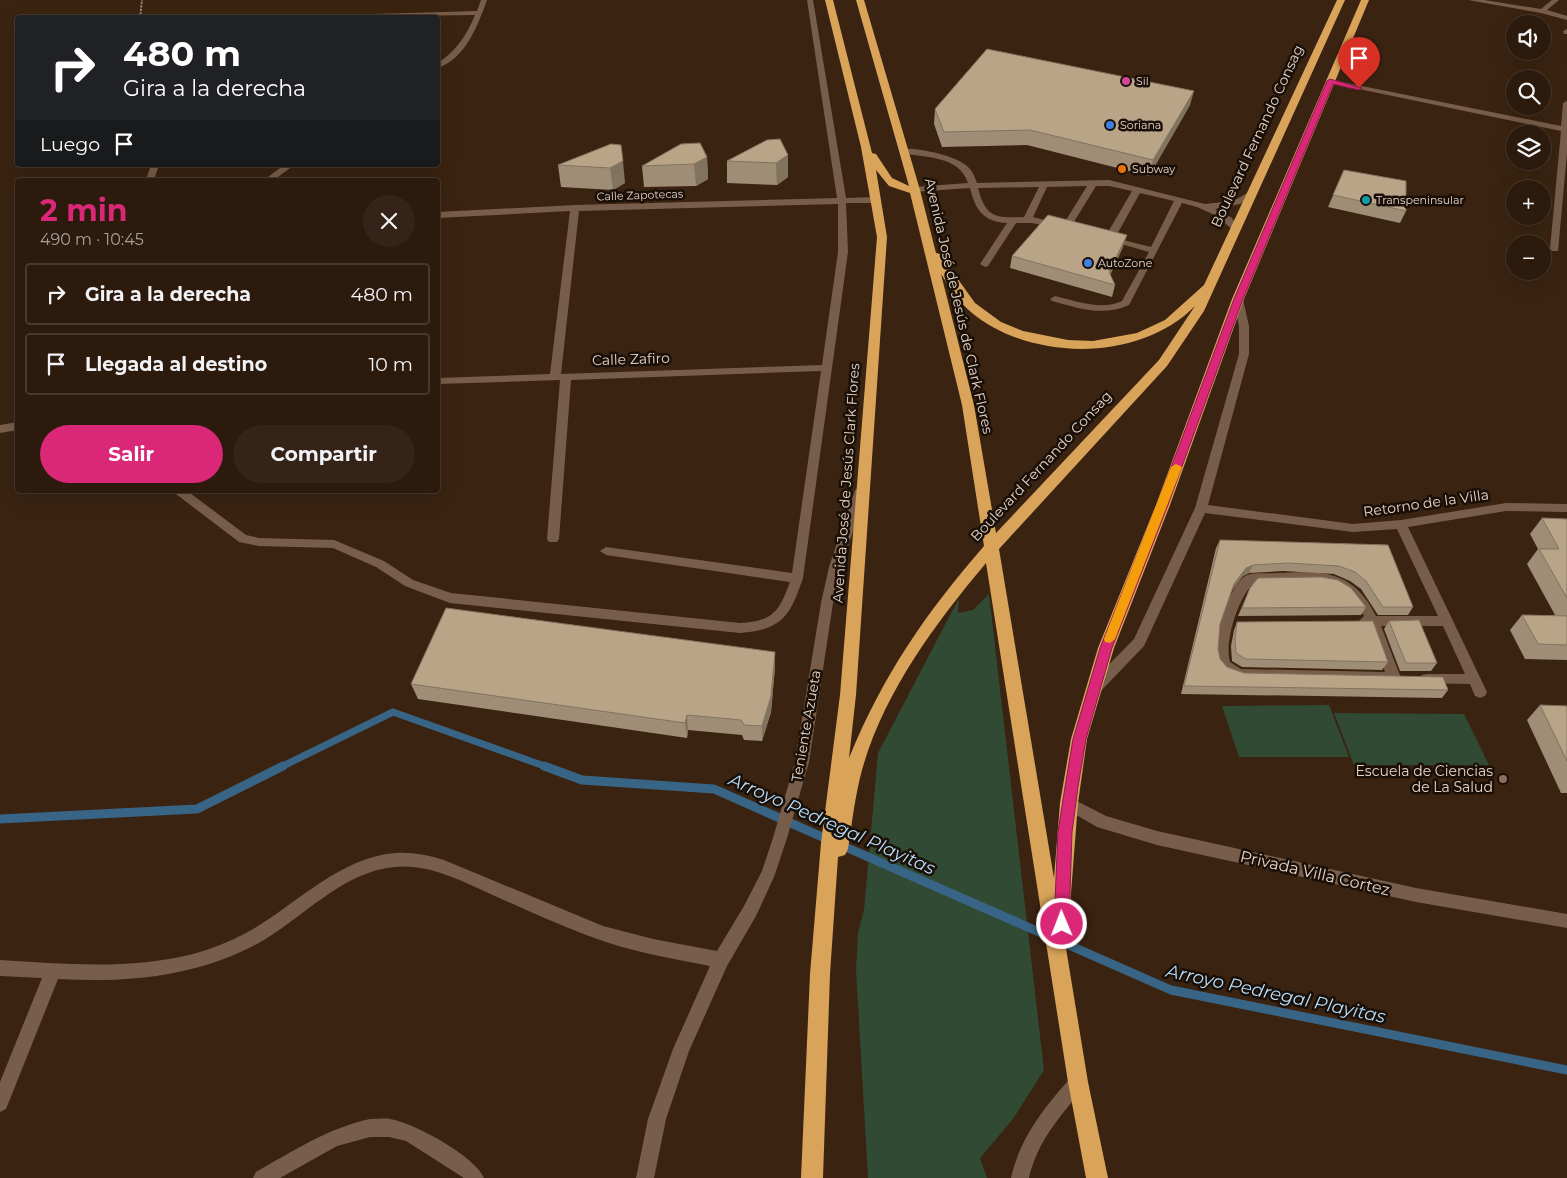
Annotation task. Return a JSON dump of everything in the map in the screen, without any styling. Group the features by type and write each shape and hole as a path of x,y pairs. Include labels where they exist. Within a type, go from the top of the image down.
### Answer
{"highway":[{"name":"Avenida José de Jesús Clark Flores","path":"820,974 830,843 848,695 882,237 866,146 829,0"},
{"name":"Avenida José de Jesús de Clark Flores","path":"860,0 914,185 968,405 1057,922"},
{"name":"Boulevard Fernando Consag","path":"1097,1178 1078,1082 1057,922 1065,832 1079,739 1106,648 1163,505 1238,299 1285,154 1341,0"},
{"name":"Boulevard Fernando Consag","path":"820,974 839,851 856,761 896,672 916,641 966,574 1163,363 1190,325 1211,284 1251,194 1285,154 1330,81 1365,0"},
{"path":"866,146 890,184 902,189 914,185"},
{"path":"929,246 964,298 982,315 1016,333 1061,342 1105,343 1152,331 1171,321 1211,284"},
{"path":"812,1178 820,974"}],"street":[{"path":"440,65 461,50 484,0"},
{"path":"182,493 243,540 334,544 380,564 409,584 450,598 740,628 756,628 780,618 787,608 797,578 843,252 842,201 810,0"},
{"path":"1471,0 1542,11 1567,18"},
{"path":"1542,11 1556,0"},
{"path":"366,15 479,13"},
{"path":"1330,81 1565,128"},
{"path":"1555,249 1567,103"},
{"path":"904,151 920,152 956,162 966,169 982,211 996,219 1027,220 1071,229 1094,182"},
{"path":"271,178 287,167"},
{"path":"914,185 949,186 1094,182 1200,205 1229,220 1235,229"},
{"path":"1027,220 1045,183"},
{"path":"1137,190 1105,238 1154,251"},
{"path":"1200,205 1233,204 1246,199 1251,194"},
{"name":"Calle Zapotecas","path":"440,215 576,208 877,200"},
{"path":"1055,299 1103,309 1118,308 1126,303 1179,200"},
{"path":"553,539 560,376 576,208"},
{"path":"985,264 1013,220"},
{"path":"1094,690 1139,642 1201,508 1244,354 1244,326 1238,299"},
{"name":"Calle Zafiro","path":"440,381 826,368"},
{"path":"0,429 15,426"},
{"name":"Teniente Azueta","path":"645,1178 657,1119 681,1050 721,960 750,911 769,872 792,802 802,762 827,604 842,544 864,482"},
{"name":"Retorno de la Villa","path":"1201,508 1353,528 1401,524 1506,507 1567,508"},
{"path":"1401,524 1480,692"},
{"path":"606,551 797,578"},
{"path":"1394,678 1372,621 1359,596 1339,582 1326,580 1250,579 1240,588 1232,623 1221,654 1224,665 1240,674 1394,678 1474,679"},
{"path":"1353,622 1446,621"},
{"name":"Privada Villa Cortez","path":"1069,803 1102,822 1157,838 1416,896 1567,921"},
{"path":"0,968 53,972 156,970 190,963 251,939 330,886 352,875 390,861 411,859 447,868 588,928 632,943 721,960"},
{"path":"0,1103 53,972"},
{"path":"1020,1178 1028,1148 1043,1123 1078,1082"},
{"path":"262,1178 332,1140 357,1130 385,1127 409,1134 471,1172 475,1178"}],"path":[{"path":"140,15 142,0"}],"green space":[{"path":"989,594 1044,1070 1013,1119 980,1158 987,1178 868,1178 856,970 858,933 864,910 878,753 959,598 958,613 973,610"},
{"path":"1329,705 1349,757 1239,757 1222,706"},
{"path":"1334,713 1464,714 1489,765 1354,765"}],"building":[{"path":"987,49 1194,91 1153,160 1030,130 944,132 935,109"},
{"path":"780,139 788,155 776,163 727,161 767,140"},
{"path":"700,143 707,157 694,164 642,166 681,144"},
{"path":"611,144 621,145 623,161 610,168 558,165"},
{"path":"1344,170 1406,181 1406,211 1333,195"},
{"path":"1048,215 1127,235 1109,272 1115,285 1012,256"},
{"path":"1542,518 1567,519 1567,598 1539,549 1559,549"},
{"path":"1220,540 1388,545 1413,607 1383,607 1366,581 1355,572 1339,566 1288,563 1253,565 1246,568 1234,584 1220,624 1218,649 1220,659 1227,667 1244,673 1443,677 1448,690 1184,686"},
{"path":"1321,577 1338,580 1351,588 1366,607 1242,608 1250,588 1258,578"},
{"path":"446,608 775,652 771,696 762,726 744,725 741,720 687,715 685,723 411,684"},
{"path":"1522,615 1567,616 1567,645 1538,644"},
{"path":"1419,620 1437,663 1406,663 1389,621"},
{"path":"1373,621 1388,662 1246,659 1236,653 1237,622"},
{"path":"1540,705 1567,706 1567,761"}],"waterway":[{"name":"Arroyo Pedregal Playitas","path":"281,767 393,712 547,767"},
{"name":"Arroyo Pedregal Playitas","path":"544,766 582,780 714,789 829,840"},
{"name":"Arroyo Pedregal Playitas","path":"0,819 197,809 281,767"},
{"name":"Arroyo Pedregal Playitas","path":"841,845 1171,990 1567,1070"}],"slow traffic":[{"path":"1110,639 1176,467"}],"place":[{"name":"Sil","path":"1126,81"},
{"name":"Soriana","path":"1110,125"},
{"name":"Subway","path":"1122,169"},
{"name":"Transpeninsular","path":"1366,200"},
{"name":"AutoZone","path":"1088,263"},
{"name":"Escuela de Ciencias de La Salud","path":"1503,779"}],"route":[{"path":"1062,924 1061,906 1065,832 1079,739 1106,648 1163,505 1238,299 1330,81 1359,88"}]}
